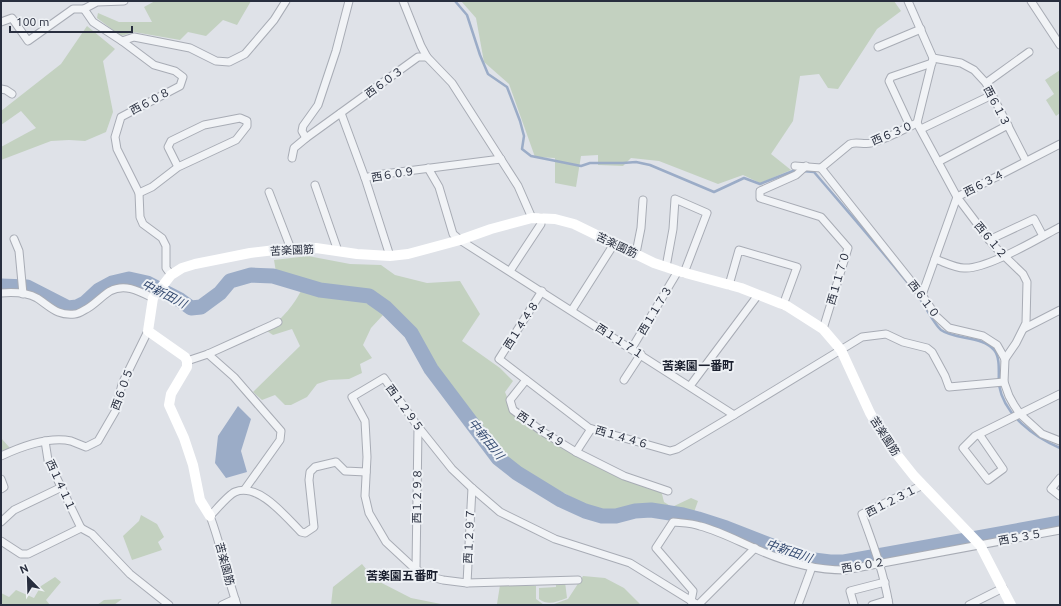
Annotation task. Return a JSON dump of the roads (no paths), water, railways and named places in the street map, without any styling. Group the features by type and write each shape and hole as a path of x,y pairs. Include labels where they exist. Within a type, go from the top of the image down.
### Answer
{"street":[{"path":"1,22 12,18 28,41 74,9 84,9 97,2 124,1"},
{"path":"84,9 92,22 122,41 134,37 183,46 216,61 229,62 245,54 274,20 286,1"},
{"path":"306,138 302,131 303,126 318,104 336,51 349,1"},
{"path":"403,1 427,57 452,83 518,186 540,224 510,271"},
{"path":"908,1 921,30 932,61"},
{"path":"1031,1 1060,45"},
{"path":"878,47 921,30"},
{"name":"西６０８","path":"122,41 154,64 175,71 183,77 180,86 121,117 115,137 117,149 138,193 140,217 143,224 162,238 166,246 166,268 171,275"},
{"path":"986,83 1029,52"},
{"name":"西６０３","path":"292,158 294,148 306,138 418,57 427,57"},
{"name":"西６１３","path":"932,61 961,63 974,70 986,83 1026,161"},
{"name":"西６３０","path":"821,168 852,143 869,144 916,126 932,61"},
{"name":"西６１２","path":"932,61 891,77 889,81 938,162 957,197 989,240 1003,256 1023,274 1027,282 1025,328 1005,358"},
{"path":"1,89 12,94"},
{"path":"916,126 992,95"},
{"path":"341,113 365,178"},
{"path":"138,193 152,187 178,167 236,140 247,126 247,121 240,118 204,125 171,141 168,147 178,167"},
{"path":"938,162 1008,126"},
{"name":"西６３４","path":"922,294 957,197 1060,144"},
{"name":"西６０９","path":"390,256 365,178 376,174 501,159"},
{"path":"795,166 805,168 821,168"},
{"path":"428,168 439,187 454,234 460,240"},
{"name":"西１１７０","path":"805,168 796,176 760,191 760,198 821,217 848,248 823,328"},
{"name":"西６１０","path":"821,168 922,294 936,316 949,328 983,336 997,345 1005,358"},
{"path":"315,185 338,251"},
{"path":"269,192 291,249"},
{"name":"西１１７３","path":"632,348 681,272 707,213 675,199 673,229 666,267"},
{"path":"636,253 641,228 643,200"},
{"name":"苦楽園筋","path":"157,292 171,275 182,268 215,259 250,253 316,248 357,254 390,256 408,254 460,240 491,229 537,218 555,219 574,224 654,263 741,288 784,305 823,328 841,350 870,413 887,442 923,485 979,543"},
{"path":"989,240 1034,219 1043,236"},
{"path":"935,259 962,268 975,268 1003,256 1060,227"},
{"path":"14,239 19,251 22,292"},
{"name":"西１１７１","path":"460,240 632,348 734,415"},
{"path":"572,310 614,244"},
{"path":"729,285 739,250 797,268 784,305"},
{"path":"1,293 22,292 36,298 62,315 77,314 94,304 110,291 120,288 135,288 157,292 148,330 185,357 187,361 208,354 278,322"},
{"name":"西１４４８","path":"499,359 542,292"},
{"path":"690,386 758,295"},
{"path":"1025,328 1060,310"},
{"name":"西６０５","path":"1,456 16,449 46,441 70,441 86,447 98,441 116,410 122,384 148,330"},
{"path":"734,415 862,337 886,334 903,342 927,348 932,352 945,376 949,387 1001,383"},
{"path":"208,354 234,377 281,431 280,440 245,489"},
{"path":"624,380 641,354"},
{"path":"1005,358 1001,383 1009,396 1017,415 1042,434 1060,441"},
{"name":"西１４４６","path":"499,359 591,429 670,451 677,449 734,415"},
{"name":"苦楽園筋","path":"187,361 187,368 171,394 169,405 184,438 193,466 200,500 210,516 220,543 228,581 236,602"},
{"name":"西１２９５","path":"578,580 467,583 427,576 416,568 386,542 369,513 365,496 365,421 352,397 384,378 416,424 452,469 500,512 555,540 630,563 698,605"},
{"name":"西１４４９","path":"526,380 510,400 513,410 543,432 576,452 591,429"},
{"path":"979,434 1003,469 988,480 963,448 975,436 979,434 1017,415 1060,394"},
{"name":"西１２９８","path":"416,424 418,428 416,568"},
{"name":"西１４１１","path":"46,441 48,460 81,528"},
{"path":"576,452 624,476 668,491"},
{"path":"210,516 233,492 245,489 258,494 277,507 301,532 304,533 314,527 309,480 310,472 315,467 336,462 345,471 366,472"},
{"path":"1060,478 1051,490 1060,496"},
{"path":"1,479 4,487 1,489"},
{"name":"西１２３１","path":"888,603 880,563 862,514 923,485"},
{"path":"1,522 14,510 62,487"},
{"name":"西１２９７","path":"467,583 472,488"},
{"name":"西６０２","path":"691,600 693,591 656,548 673,522 699,525 728,535 755,548 812,567 830,570 845,570 979,543"},
{"path":"1,541 21,554 28,554 81,528 92,534 130,574 169,605"},
{"name":"西５３５","path":"979,543 1060,530"},
{"path":"979,543 1011,605"},
{"path":"698,605 755,548"},
{"path":"798,605 812,567"},
{"path":"854,605 850,591 885,582"},
{"path":"969,605 1003,588"},
{"path":"222,605 236,602"},
{"path":"872,605 888,603"}],"water":[{"path":"238,406 251,419 241,451 247,472 226,478 215,463 218,436"}],"waterway":[{"path":"455,1 467,15 488,74 507,87 524,136 522,149 531,156 581,166 590,163 636,162 650,165 714,192 744,178 760,184 793,171 797,171"},
{"path":"802,171 814,172 919,297 941,330 947,333 983,342 994,350 998,357 999,385 1007,406 1022,424 1040,438 1060,448"},
{"name":"中新田川","path":"1,286 27,287 68,308 77,307 85,303 99,290 112,283 129,279 147,283 180,300 191,308 201,307 220,293 230,281 251,275 273,276 320,290 369,296 386,308 411,333 431,369 498,458 517,473 561,500 585,511 602,516 616,516 635,511 651,510 683,515 726,528 806,559 830,562 844,562 1060,523"}],"district":[{"name":"苦楽園一番町","path":"698,366"},
{"name":"苦楽園五番町","path":"402,576"}]}
